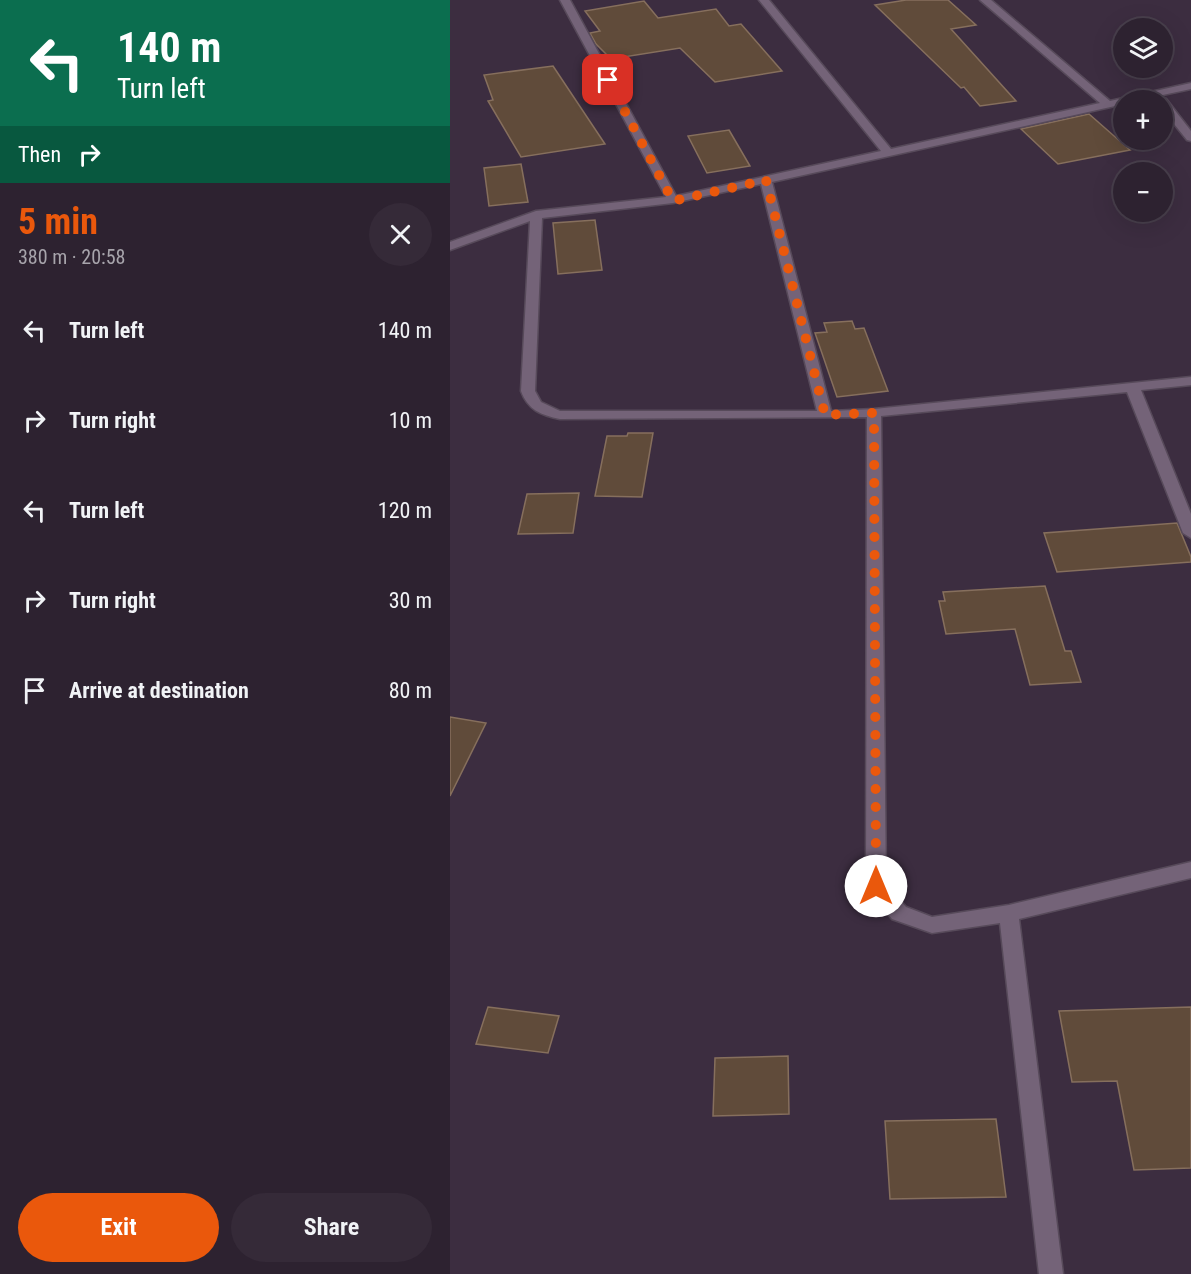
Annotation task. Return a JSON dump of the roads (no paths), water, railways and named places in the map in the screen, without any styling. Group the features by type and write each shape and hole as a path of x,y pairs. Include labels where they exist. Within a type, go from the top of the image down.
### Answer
{"street":[{"path":"565,0 673,201"},
{"path":"764,0 888,153"},
{"path":"986,0 1107,104"},
{"path":"1173,94 1191,86"},
{"path":"450,246 536,215 673,201 1113,103"},
{"path":"1173,115 1191,138"},
{"path":"766,180 825,415"},
{"path":"536,215 528,391 536,407 560,415 874,413 1191,381"},
{"path":"1132,386 1191,532"},
{"path":"874,413 876,886 898,913 932,925 1009,913 1191,870"},
{"path":"1009,913 1051,1274"}]}
